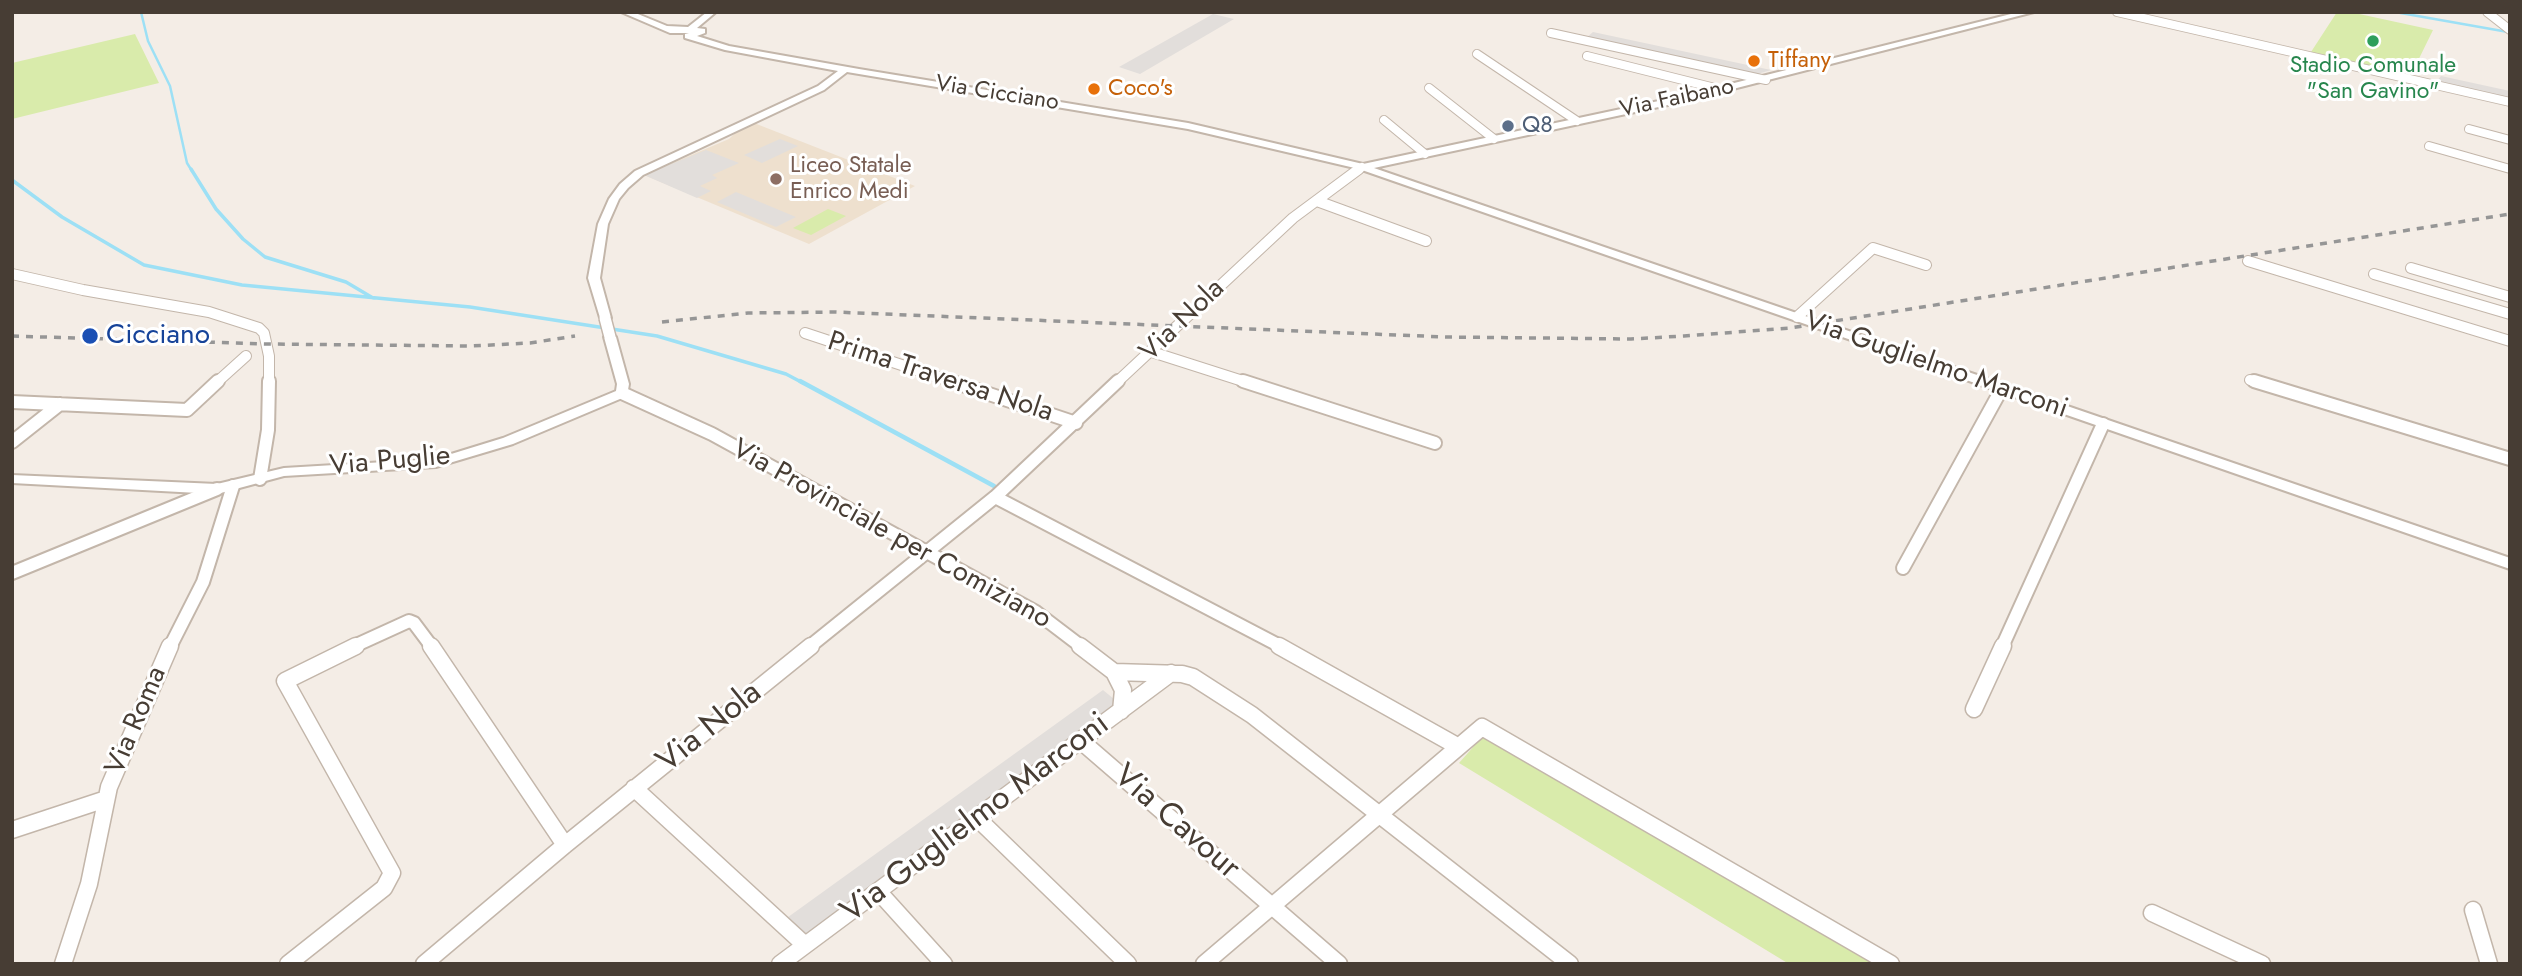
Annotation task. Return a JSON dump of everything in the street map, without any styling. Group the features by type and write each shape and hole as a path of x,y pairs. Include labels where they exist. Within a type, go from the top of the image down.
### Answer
{"street":[{"name":"Via Cicciano","path":"625,12 665,28 694,31 713,44 859,72 1188,126 1362,167"},
{"path":"712,12 694,31 713,44"},
{"name":"Via Faibano","path":"1362,167 1723,90 2030,12"},
{"path":"2117,12 2510,102"},
{"path":"2487,12 2510,30"},
{"path":"1551,33 1766,80"},
{"path":"1477,54 1577,121"},
{"path":"1587,55 1723,90"},
{"path":"807,61 821,76 819,83"},
{"path":"622,393 623,384 594,278 603,224 614,200 624,186 639,173 804,97 833,81 842,74 843,69"},
{"path":"804,97 831,74 843,69"},
{"path":"833,81 859,72"},
{"path":"1429,88 1494,139"},
{"path":"1384,120 1425,154"},
{"path":"2469,129 2510,140"},
{"path":"2429,146 2510,169"},
{"name":"Via Nola","path":"424,964 634,788 929,553 1076,423 1259,248 1362,167"},
{"name":"Via Guglielmo Marconi","path":"1362,167 2510,564"},
{"path":"1317,201 1426,241"},
{"path":"1797,317 1873,248 1927,265"},
{"path":"2248,261 2510,341"},
{"path":"2411,268 2510,297"},
{"path":"12,274 83,290 222,314 259,328 264,333 267,344 268,430 266,456 260,479"},
{"path":"2374,274 2510,314"},
{"name":"Prima Traversa Nola","path":"805,333 1076,423"},
{"path":"1152,352 1435,443"},
{"path":"12,402 187,410 246,356"},
{"path":"2250,380 2510,459"},
{"path":"1903,568 2001,390"},
{"name":"Via Puglie","path":"12,479 217,489 304,469 436,463 508,441 622,393"},
{"name":"Via Provinciale per Comiziano","path":"622,393 712,434 1036,612 1114,672"},
{"path":"12,442 60,404"},
{"path":"1974,709 2103,424"},
{"name":"Via Roma","path":"63,964 89,884 106,800 156,674 203,582 233,486"},
{"path":"12,573 217,489"},
{"path":"996,496 1241,624 1457,746"},
{"path":"288,964 384,888 392,873 285,681 401,623 409,621 414,624 426,638 565,845"},
{"path":"1121,711 1123,690 1114,672 1171,673 1193,677 1252,715 1570,964"},
{"name":"Via Guglielmo Marconi","path":"780,964 1171,673"},
{"path":"1204,964 1482,727 1891,964"},
{"name":"Via Cavour","path":"1081,741 1339,964"},
{"path":"634,788 806,945"},
{"path":"12,830 106,800"},
{"path":"977,818 1128,964"},
{"path":"878,891 944,964"},
{"path":"2473,911 2489,964"},
{"path":"2152,913 2262,964"}],"shaded area":[{"path":"1213,14 1234,19 1140,74 1119,67"},
{"path":"1593,32 1771,70 1754,75 1586,38"},
{"path":"2441,76 2510,91 2510,99 2436,82"},
{"name":"Liceo Statale Enrico Medi","path":"754,123 915,186 809,244 644,175 729,139 738,130"},
{"path":"780,139 798,146 762,163 744,155"},
{"path":"706,150 739,163 712,175 717,178 700,186 711,191 697,198 644,175"},
{"path":"736,192 796,217 776,227 717,202"},
{"path":"1103,690 1120,704 807,940 784,920"}],"green space":[{"name":"Stadio Comunale \"San Gavino\"","path":"2337,12 2350,12 2433,30 2411,75 2311,52"},
{"path":"135,34 159,83 12,119 12,63"},
{"path":"828,209 846,216 811,235 793,228"},
{"path":"1483,736 1875,964 1789,964 1459,763"}],"waterway":[{"path":"141,12 148,41 170,86 187,163 192,171"},
{"path":"2395,12 2508,32"},
{"path":"191,169 216,209 243,239 265,257 346,282 372,298"},
{"path":"12,180 62,217 144,265 242,285 372,298"},
{"path":"372,298 470,307 657,336 786,374 803,383"},
{"path":"800,381 994,486"}],"railway":[{"path":"662,322 748,313 835,312 1446,337 1631,339 1684,336 1790,328 2510,214"},
{"path":"12,336 267,344 471,346 530,343 575,336"}],"place":[{"name":"Stadio Comunale \"San Gavino\"","path":"2373,41"},
{"name":"Tiffany","path":"1754,61"},
{"name":"Coco's","path":"1094,89"},
{"name":"Q8","path":"1508,126"},
{"name":"Liceo Statale Enrico Medi","path":"776,179"},
{"name":"Cicciano","path":"90,336"}]}
